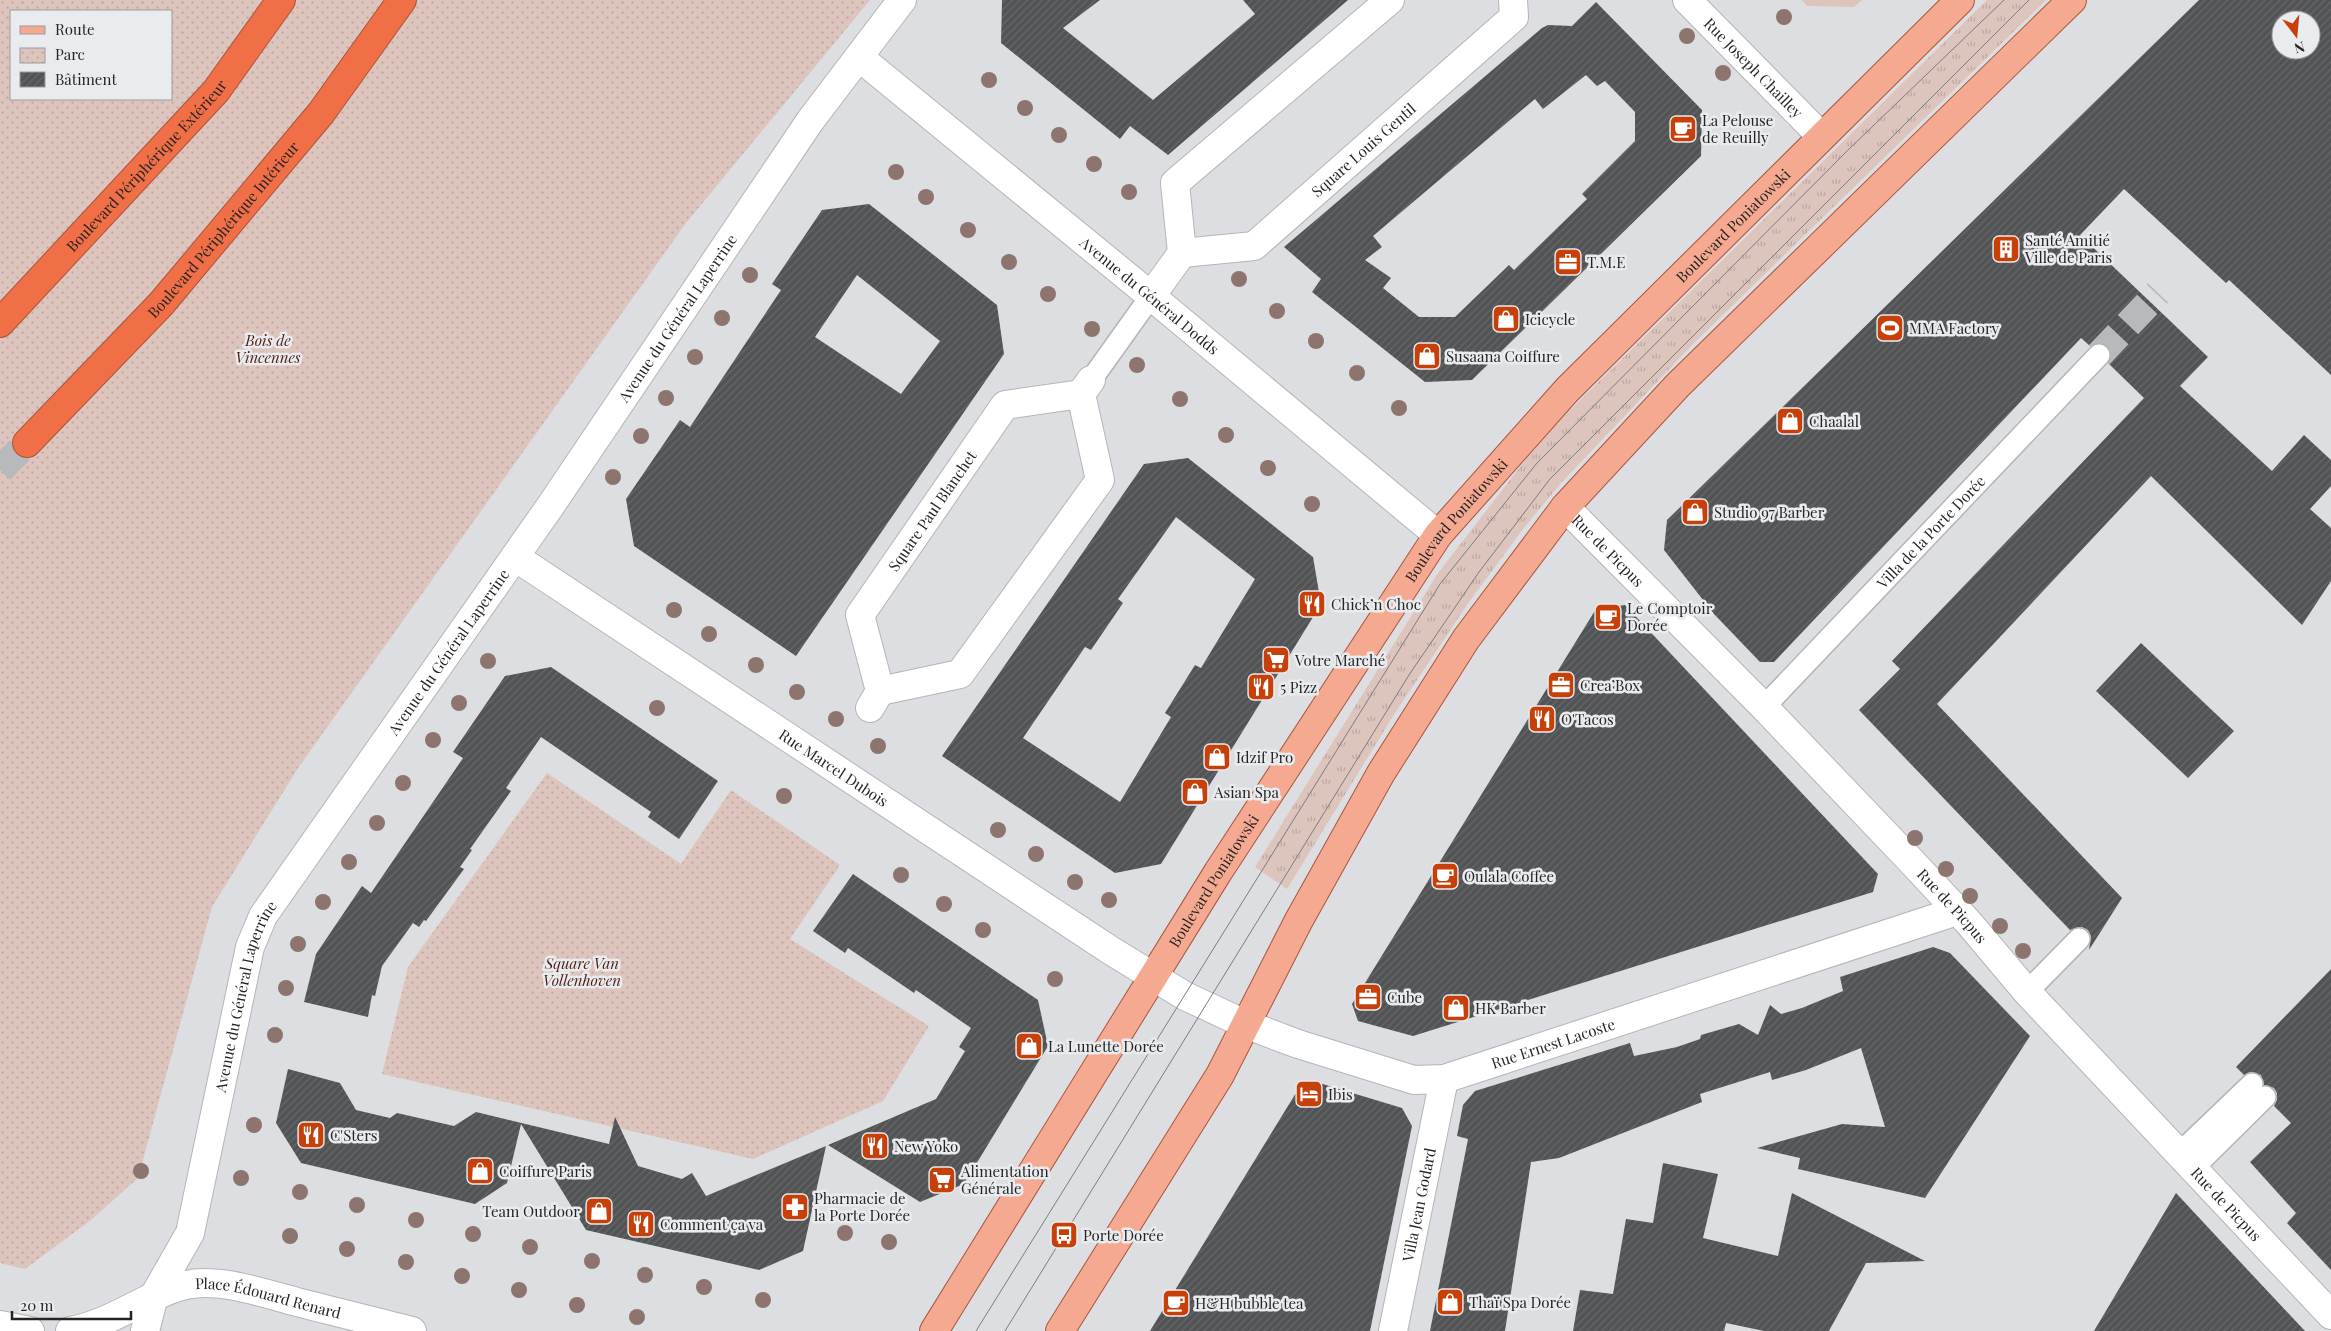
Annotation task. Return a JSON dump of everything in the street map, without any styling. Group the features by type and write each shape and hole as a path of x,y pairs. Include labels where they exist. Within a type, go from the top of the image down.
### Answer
{"highway":[{"name":"Boulevard Périphérique Extérieur","path":"0,323 216,91 281,0"},
{"name":"Boulevard Périphérique Intérieur","path":"27,443 161,304 321,113 402,0"}],"main road":[{"name":"Boulevard Poniatowski","path":"934,1331 1218,872 1438,535 1567,390 1960,0"},
{"path":"1060,1331 1220,1075 1299,920 1381,773 1466,639 1565,507 1678,385 2072,0"}],"street":[{"name":"Avenue du Général Laperrine","path":"154,1296 190,1233 250,947 264,916 515,557 810,122 859,58 881,25 902,0"},
{"path":"1151,296 1182,253 1175,183 1390,0"},
{"name":"Square Louis Gentil","path":"1182,253 1254,246 1514,17 1513,0"},
{"name":"Rue Joseph Chailley","path":"1687,0 1821,136"},
{"name":"Avenue du Général Dodds","path":"859,58 1151,296 1438,535"},
{"name":"Square Paul Blanchet","path":"1086,387 1100,480 960,674 875,700 860,615 1004,405 1086,387"},
{"name":"Rue de Picpus","path":"1565,507 1764,707 1957,911 2027,992 2331,1315"},
{"name":"Rue Marcel Dubois","path":"515,557 1154,978"},
{"name":"Rue Ernest Lacoste","path":"1154,978 1185,996 1245,1024 1298,1044 1414,1080 1444,1079 1957,911"},
{"name":"Villa Jean Godard","path":"1393,1331 1444,1079"},
{"name":"Place Édouard Renard","path":"70,1331 87,1328 127,1312 154,1296 187,1285 213,1284 277,1297 412,1331"},
{"path":"146,1331 154,1296"},
{"path":"0,1325 30,1331"}],"lane":[{"path":"1086,387 1151,296"},
{"name":"Villa de la Porte Dorée","path":"1764,707 2099,355"},
{"path":"2027,992 2079,939"},
{"path":"2186,1161 2259,1090"}],"green space":[{"name":"Bois de Vincennes","path":"0,0 870,0 686,223 298,768 212,907 138,1178 91,1220 25,1269 0,1263"},
{"path":"1802,0 1862,0 1854,7 1807,6"},
{"path":"1987,0 2046,0 1693,344 1561,483 1523,529 1469,602 1395,713 1287,889 1255,867 1438,573 1527,458 1567,413"},
{"name":"Square Van Vollenhoven","path":"547,773 681,864 731,790 840,865 790,939 929,1026 883,1101 753,1159 382,1074 408,967"}],"building":[{"path":"1002,0 1100,0 1063,28 1153,100 1255,14 1243,0 1348,0 1168,155 1130,126 1120,139 1001,43"},
{"path":"2199,0 2331,0 2331,375 2229,280 2226,283 2124,189 2080,235 2208,357 2180,386 2272,471 2304,435 2331,460 2331,486 2310,509 2331,528 2331,581 2302,625 2151,476 1937,704 2122,898 2089,950 2091,936 2088,930 2082,927 2070,930 1859,710 1900,669 1892,661 2144,398 2108,363 2111,357 2108,346 2101,343 2090,346 2081,338 1774,662 1760,662 1714,614 1664,550 1667,520"},
{"path":"1596,2 1702,110 1701,156 1472,380 1425,382 1312,292 1321,279 1284,247 1542,28 1548,25 1572,26","holes":["1586,75 1597,86 1605,81 1635,112 1635,141 1582,194 1587,199 1514,270 1509,265 1455,317 1419,317 1383,288 1391,278 1365,260 1382,247 1373,236 1535,99 1543,109"]},
{"path":"869,204 997,305 1004,354 796,656 634,546 626,499 680,420 690,427 781,290 772,284 822,210","holes":["857,275 940,341 901,394 815,337"]},
{"path":"1188,458 1313,557 1321,604 1161,864 1115,873 942,756 1144,464","holes":["1176,517 1255,579 1201,668 1195,665 1165,713 1171,717 1120,802 1023,738 1085,647 1091,650 1123,603 1118,599"]},
{"path":"1625,605 1878,874 1873,892 1413,1036 1358,1021 1352,1004 1596,609"},
{"path":"2141,643 2234,731 2188,778 2096,691"},
{"path":"551,667 718,781 679,839 648,817 651,812 541,737 506,788 511,791 470,849 472,850 460,867 464,869 426,921 424,920 419,927 413,923 382,966 375,996 372,995 368,1017 304,1002 316,954 362,886 371,893 463,758 453,752 505,676"},
{"path":"853,874 1038,1000 1048,1046 964,1184 920,1202 828,1145 936,1099 965,1051 959,1047 971,1028 916,990 914,993 848,948 845,953 813,931"},
{"path":"1933,947 1950,953 2030,1036 1925,1198 1798,1169 1800,1158 1757,1148 1842,1124 1885,1127 1861,1048 1806,1070 1772,1080 1770,1072 1700,1094 1702,1102 1559,1158 1531,1162 1505,1331 1430,1331 1468,1139 1457,1136 1463,1105 1475,1091 1630,1043 1634,1056 1677,1047 1700,1039 1701,1035 1739,1024 1758,1035 1770,1005 1781,1014 1802,1008 1843,991 1840,977"},
{"path":"2331,969 2331,1270 2287,1223 2296,1213 2250,1162 2291,1123 2274,1106 2277,1100 2277,1093 2274,1088 2264,1085 2261,1075 2250,1072 2244,1075 2236,1067"},
{"path":"288,1069 340,1083 356,1110 390,1118 397,1113 454,1126 476,1112 609,1144 615,1117 638,1166 682,1179 692,1173 706,1196 826,1146 803,1251 759,1270 586,1230 521,1124 507,1183 475,1204 301,1163 276,1123"},
{"path":"1316,1082 1402,1108 1412,1126 1370,1331 1150,1331 1299,1088"},
{"path":"1663,1163 1718,1174 1703,1238 1778,1256 1792,1193 1925,1261 1866,1263 1829,1331 1764,1331 1726,1323 1724,1331 1573,1331 1580,1290 1613,1294 1626,1219 1653,1223"},
{"path":"2176,1193 2244,1266 2305,1331 2094,1331"}],"tunnel":[{"path":"2099,355 2158,293"},
{"path":"0,470 27,443"}],"tram line":[{"path":"976,1331 1440,584 1537,463 1848,150 2004,0"},
{"path":"1005,1331 1409,675 1479,572 1550,479 2029,0"}],"place":[{"name":"La Pelouse de Reuilly","path":"1683,129"},
{"name":"Santé Amitié Ville de Paris","path":"2006,249"},
{"name":"T.M.E","path":"1568,262"},
{"name":"Icicycle","path":"1506,319"},
{"name":"MMA Factory","path":"1890,328"},
{"name":"Susaana Coiffure","path":"1427,356"},
{"name":"Chaalal","path":"1790,421"},
{"name":"Studio 97 Barber","path":"1695,512"},
{"name":"Chick’n Choc","path":"1312,604"},
{"name":"Le Comptoir Dorée","path":"1608,617"},
{"name":"Votre Marché","path":"1276,660"},
{"name":"Crea’Box","path":"1561,685"},
{"name":"5 Pizz","path":"1261,687"},
{"name":"O'Tacos","path":"1542,719"},
{"name":"Idzif Pro","path":"1217,757"},
{"name":"Asian Spa","path":"1195,792"},
{"name":"Oulala Coffee","path":"1445,876"},
{"name":"Cube","path":"1368,997"},
{"name":"HK Barber","path":"1456,1008"},
{"name":"La Lunette Dorée","path":"1029,1046"},
{"name":"Ibis","path":"1309,1094"},
{"name":"C'Sters","path":"311,1135"},
{"name":"New Yoko","path":"875,1146"},
{"name":"Coiffure Paris","path":"480,1171"},
{"name":"Alimentation Générale","path":"942,1180"},
{"name":"Pharmacie de la Porte Dorée","path":"795,1207"},
{"name":"Team Outdoor","path":"599,1211"},
{"name":"Comment ça va","path":"641,1224"},
{"name":"Porte Dorée","path":"1064,1235"},
{"name":"Thaï Spa Dorée","path":"1450,1302"},
{"name":"H&H bubble tea","path":"1176,1303"}]}
